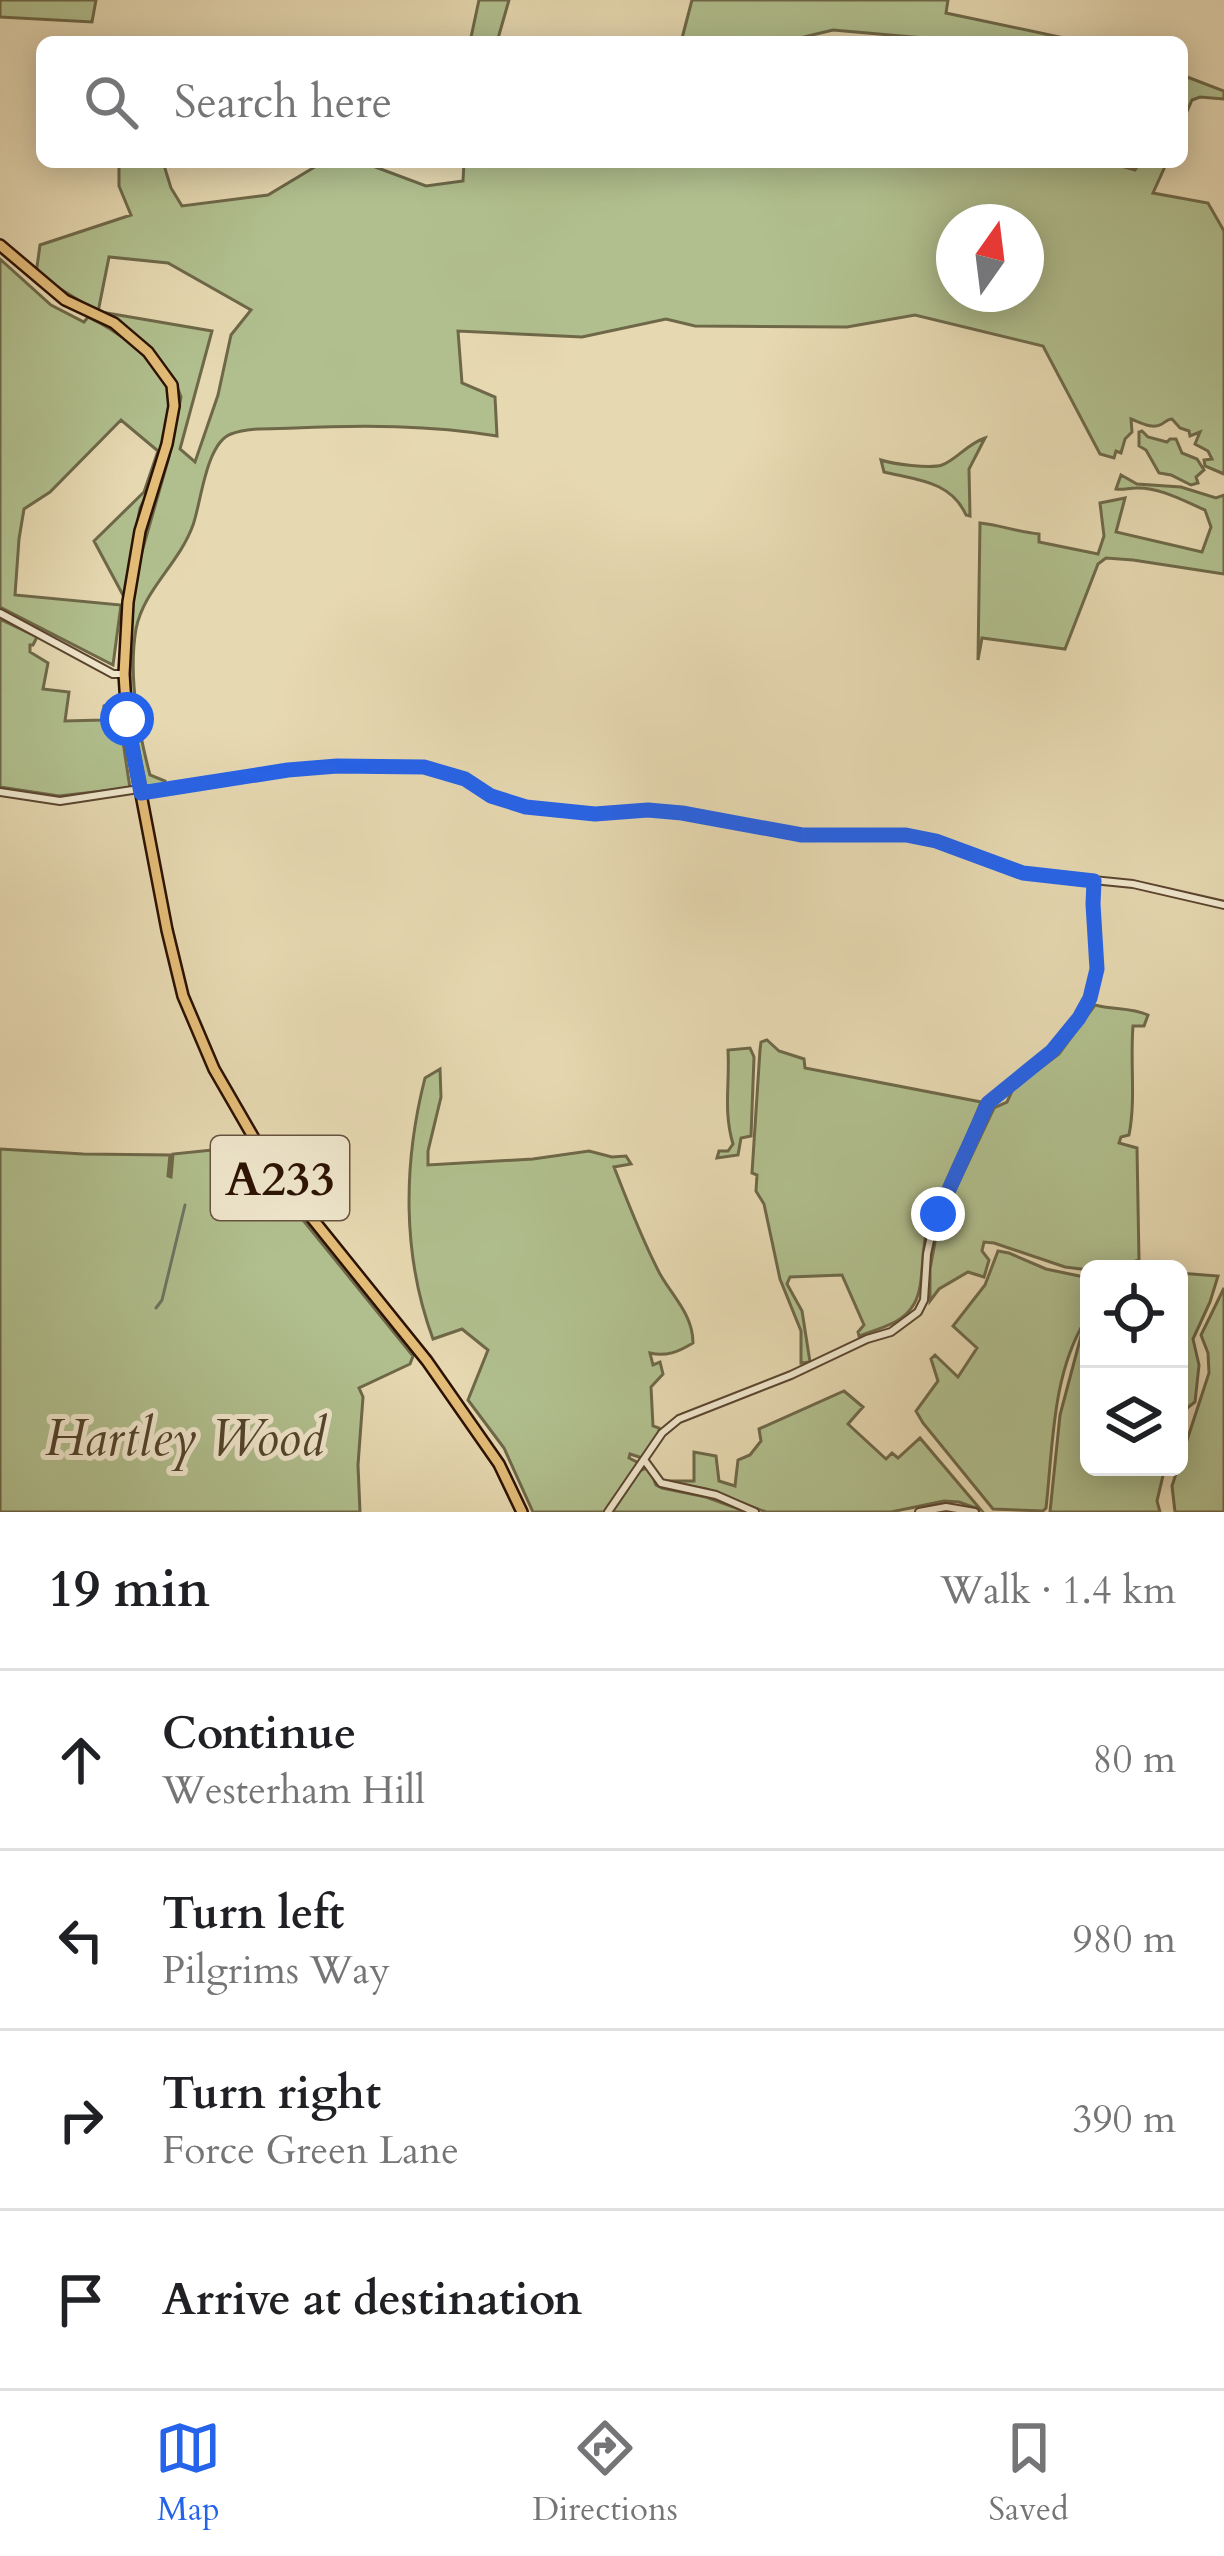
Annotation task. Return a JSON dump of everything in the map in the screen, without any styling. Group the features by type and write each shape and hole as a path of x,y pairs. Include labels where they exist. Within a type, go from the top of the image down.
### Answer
{"main road":[{"name":"A233","path":"0,245 64,300 114,323 148,352 172,385 174,406 167,444 140,531 126,609 124,674 140,791 183,996 214,1069 270,1166 427,1361 499,1464 522,1512"}],"street":[{"path":"0,613 113,674 124,674"},
{"path":"0,792 60,802 320,767 424,767 465,779 491,796 526,807 595,814 682,813 802,835 906,835 1023,873 1169,891 1224,905"},
{"path":"608,1512 662,1433 679,1418 891,1332 918,1312 924,1300 933,1227 981,1114 1066,1036 1093,992 1097,969 1094,881"},
{"path":"645,1461 661,1483 716,1496 755,1512"},
{"path":"919,1512 946,1507 975,1512"}],"green space":[{"path":"0,0 96,0 92,22 0,17"},
{"path":"479,0 509,0 499,36 471,36"},
{"path":"692,0 948,0 946,13 1055,36 902,36 833,30 808,36 683,36"},
{"path":"1188,77 1224,91 1224,99 1192,100 1188,109"},
{"path":"119,168 165,168 182,206 268,195 313,168 378,168 426,186 463,181 464,168 1164,168 1153,193 1208,203 1224,231 1224,474 1205,466 1204,460 1212,459 1195,444 1200,432 1190,436 1172,419 1154,426 1131,419 1132,432 1121,453 1116,451 1114,458 1100,454 1043,346 915,315 847,327 695,326 666,319 582,337 458,331 462,383 495,397 497,436 396,427 263,429 231,434 216,449 187,539 146,601 136,629 134,684 142,740 150,775 165,781 165,785 146,786 130,688 130,617 181,397 174,379 149,347 101,312 212,331 180,449 195,462 218,395 231,335 251,310 168,263 109,257 98,312 36,274 40,245 131,215 119,186"},
{"path":"0,259 51,305 84,322 88,317 122,337 153,365 167,387 168,431 140,508 124,597 94,541 144,492 158,451 121,420 50,492 24,509 15,595 121,605 113,665 0,607"},
{"path":"1142,431 1167,442 1176,439 1182,453 1197,459 1204,470 1196,477 1198,483 1191,485 1159,473 1139,446"},
{"path":"985,438 969,469 970,516 942,489 884,472 881,460 942,465"},
{"path":"1121,475 1137,484 1181,487 1216,498 1224,495 1224,574 1106,558 1098,564 1065,649 982,638 978,660 980,523 1039,534 1039,542 1098,554 1104,536 1100,503 1125,498 1116,532 1202,552 1211,527 1205,510 1154,490 1116,489"},
{"path":"0,619 37,637 30,652 48,663 43,689 69,692 65,721 103,720 104,706 117,702 130,788 59,796 0,787"},
{"path":"1095,1005 1148,1015 1144,1026 1133,1026 1131,1121 1129,1135 1119,1143 1137,1148 1139,1260 1080,1260 1080,1269 984,1242 982,1251 989,1260 984,1277 968,1272 939,1289 930,1301 938,1226 994,1108 1007,1102 1013,1089 1059,1054"},
{"path":"767,1040 779,1051 804,1059 805,1068 981,1102 932,1215 917,1297 904,1316 859,1336 864,1325 842,1275 790,1277 787,1284 802,1311 810,1362 801,1363 801,1331 780,1279 764,1204 756,1191 757,1175 752,1173 760,1050 761,1042"},
{"path":"750,1048 754,1057 751,1136 741,1138 738,1155 717,1158 719,1151 728,1151 733,1144 728,1050"},
{"path":"440,1069 441,1097 428,1165 589,1151 626,1156 631,1164 614,1167 653,1261 686,1315 693,1343 672,1353 650,1353 653,1365 660,1362 663,1374 651,1387 653,1426 659,1432 642,1458 630,1454 639,1463 604,1512 533,1512 504,1448 468,1400 488,1350 462,1329 433,1339 416,1275 409,1209 413,1143 425,1078"},
{"name":"Hartley Wood","path":"0,1149 170,1155 171,1177 173,1154 212,1150 267,1169 413,1356 410,1364 359,1388 363,1397 360,1512 0,1512"},
{"path":"998,1251 1080,1276 1080,1331 1060,1388 1043,1511 993,1509 916,1411 938,1381 931,1359 935,1355 958,1377 977,1348 953,1326 985,1285"},
{"path":"1188,1274 1218,1276 1193,1339 1199,1365 1195,1402 1188,1407"},
{"path":"1224,1288 1224,1512 1175,1512 1172,1486 1175,1476 1188,1476 1188,1437 1209,1373 1201,1335"},
{"path":"1080,1340 1080,1476 1163,1476 1157,1501 1160,1512 1050,1512 1060,1415"},
{"path":"844,1391 863,1407 848,1424 886,1459 892,1453 898,1458 920,1438 981,1510 944,1501 891,1512 766,1512 706,1489 663,1481 694,1481 694,1452 716,1456 719,1481 735,1486 738,1460 750,1455 761,1441 759,1429"},
{"path":"646,1468 662,1488 747,1512 612,1512 639,1471"}],"waterway":[{"path":"156,1308 162,1300 185,1205"}],"route":[{"path":"127,719 141,793 288,770 424,767 465,779 491,796 526,807 595,814 682,813 802,835 906,835 1023,873 1094,881 1097,969 1090,998 1052,1051 988,1103 938,1214"}]}
